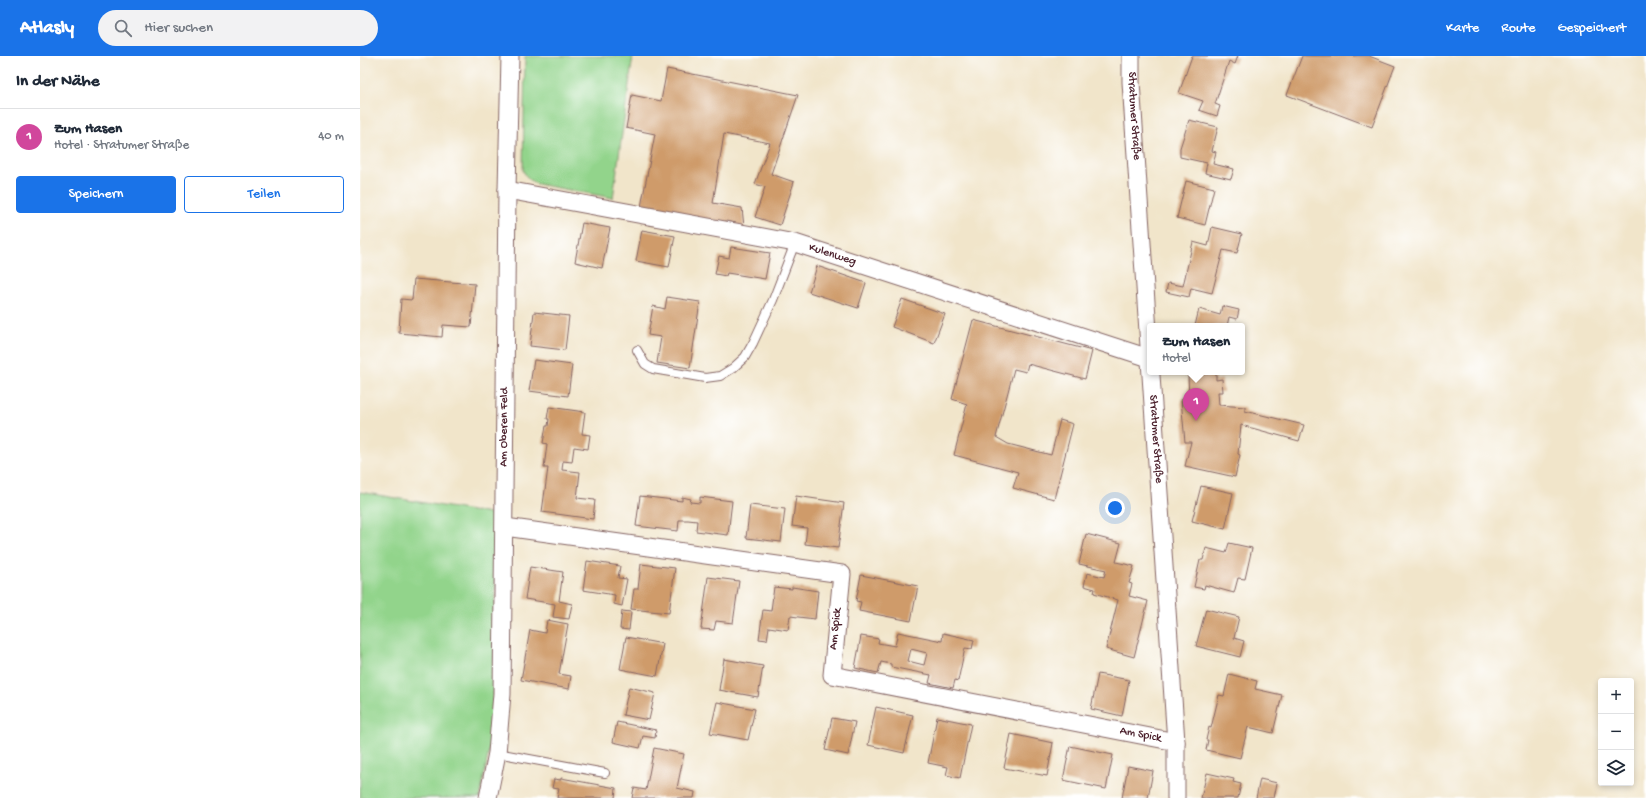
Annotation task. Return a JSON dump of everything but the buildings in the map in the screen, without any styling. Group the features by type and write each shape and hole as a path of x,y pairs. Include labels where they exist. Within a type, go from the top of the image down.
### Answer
{"street":[{"name":"Am Oberen Feld","path":"488,798 497,753 502,694 505,527 507,190 510,56"},
{"name":"Stratumer Straße","path":"1130,56 1147,327"},
{"name":"Kulenweg","path":"507,190 795,243 1147,357"},
{"name":"Stratumer Straße","path":"1150,375 1176,742 1176,798"},
{"name":"Am Spick","path":"505,527 842,574 832,675 1176,742"}],"lane":[{"path":"636,350 645,364 653,369 705,378 720,376 733,368 745,357 753,343 773,300 795,243"},
{"path":"497,753 605,773"}],"green space":[{"path":"525,56 633,56 613,198 537,184 525,175 523,170"},
{"path":"360,492 496,515 494,690 489,750 480,798 360,798"}],"place":[{"name":"Zum Hasen","path":"1196,421"}]}
